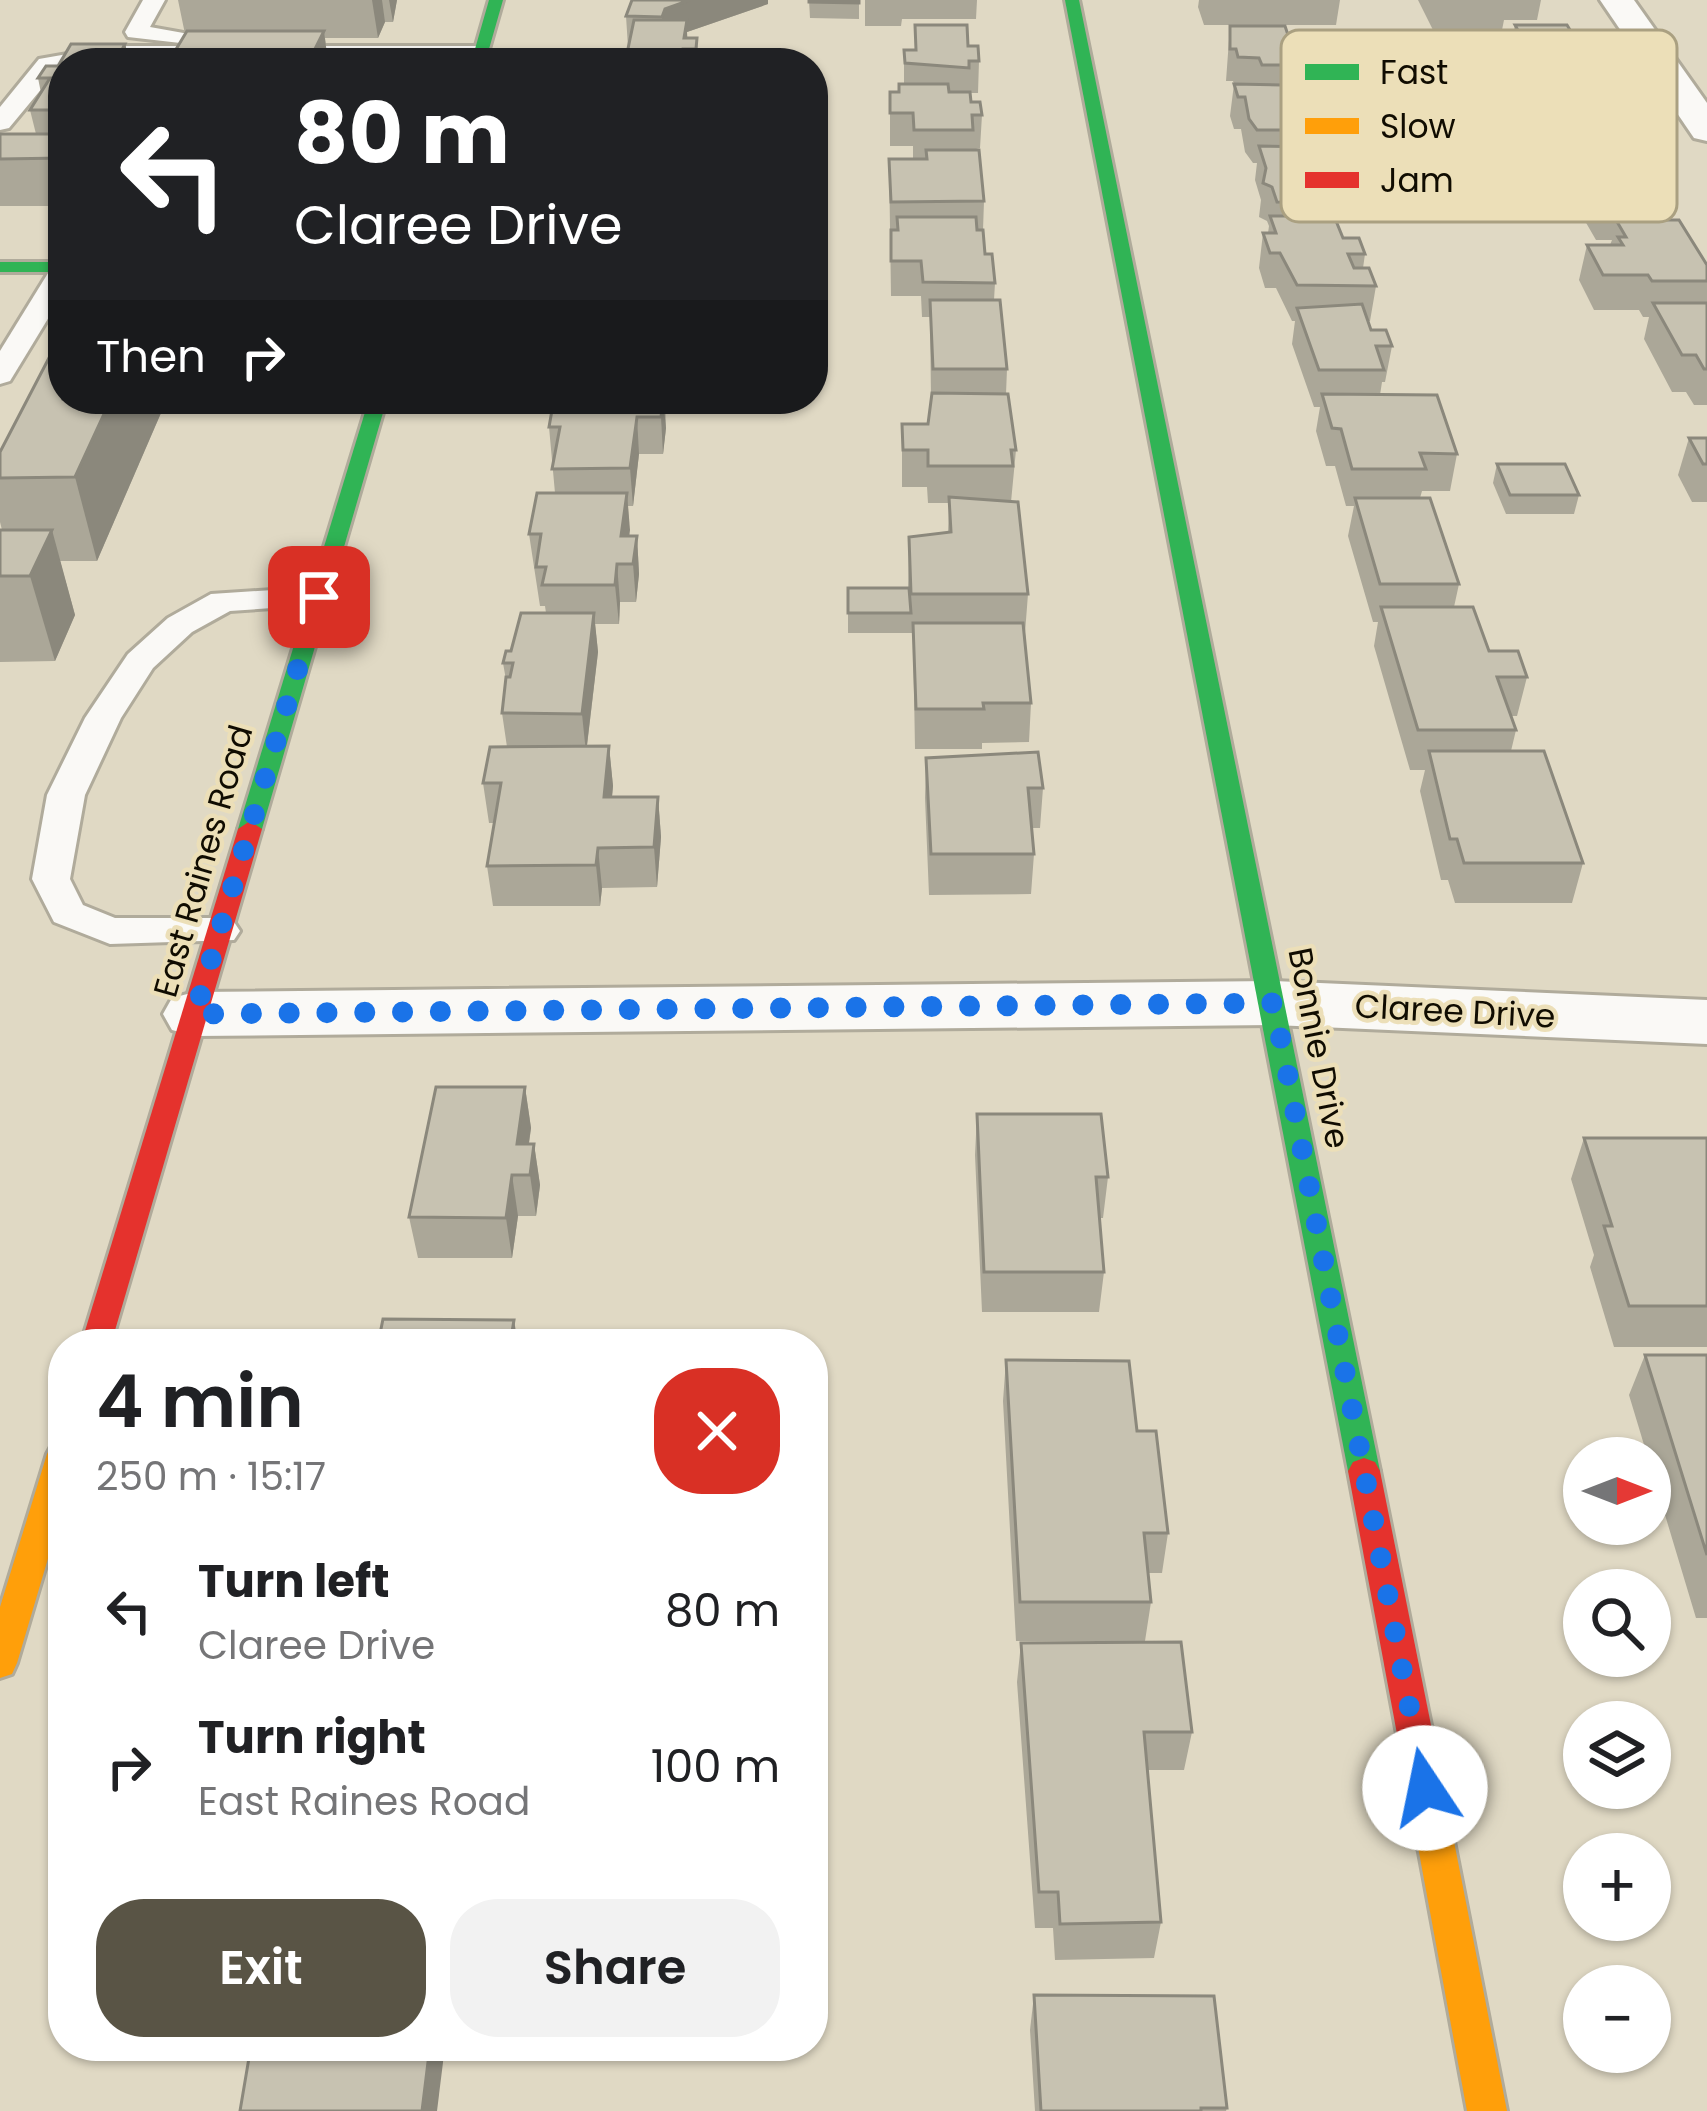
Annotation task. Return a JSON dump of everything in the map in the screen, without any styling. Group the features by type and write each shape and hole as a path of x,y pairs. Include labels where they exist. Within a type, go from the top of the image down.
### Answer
{"street":[{"path":"482,48 496,0"},
{"name":"Bonnie Drive","path":"1072,0 1274,1003 1487,2111"},
{"path":"1617,0 1638,30"},
{"path":"1677,87 1707,130"},
{"path":"0,267 48,269"},
{"name":"East Raines Road","path":"100,1329 374,414"},
{"name":"Claree Drive","path":"195,1014 1274,1003 1707,1022"},
{"path":"0,1663 48,1504"}],"lane":[{"path":"154,0 136,32 166,38 391,48"},
{"path":"0,123 48,64"},
{"path":"0,375 8,347 48,290"},
{"path":"220,931 110,931 68,914 51,879 66,795 103,718 140,661 179,626 223,601 319,597"}],"building":[{"path":"632,0 690,0 665,9 662,17 626,16"},
{"path":"859,0 859,3 809,2"},
{"path":"634,20 687,20 684,38 697,38 696,48 628,48"},
{"path":"915,25 967,25 968,46 978,46 979,61 969,61 969,68 905,63 904,50 916,50"},
{"path":"1515,25 1567,25 1570,30 1518,30"},
{"path":"1230,26 1285,26 1281,65 1262,65 1259,58 1238,57 1236,49 1230,49"},
{"path":"187,31 324,31 316,48 177,48"},
{"path":"71,44 125,44 123,48 69,48"},
{"path":"48,81 48,110 30,110"},
{"path":"899,84 948,84 949,92 970,92 971,102 980,102 982,115 972,115 973,130 914,130 913,113 890,113 890,92 899,92"},
{"path":"1234,84 1281,85 1281,130 1257,130 1249,119 1245,97 1238,97"},
{"path":"0,134 48,134 48,158 0,159"},
{"path":"1259,146 1281,146 1281,202 1272,187 1263,183 1266,168"},
{"path":"926,150 979,150 984,201 891,202 889,159 927,159"},
{"path":"1270,216 1281,216 1281,222 1336,222 1343,238 1359,238 1365,254 1348,254 1354,268 1369,268 1376,286 1297,285 1280,253 1270,253 1263,233 1276,233"},
{"path":"897,217 976,217 977,230 983,230 985,254 992,254 995,283 923,282 921,261 891,261 891,230 898,230"},
{"path":"1679,220 1707,265 1707,281 1603,275 1587,245 1623,245 1618,237 1626,237 1617,222"},
{"path":"930,300 1000,300 1007,369 933,369"},
{"path":"1653,303 1707,303 1707,369 1696,355 1682,355"},
{"path":"1362,304 1371,330 1386,330 1392,346 1376,346 1384,370 1319,370 1297,308"},
{"path":"48,360 48,414 104,414 75,477 0,478 0,452"},
{"path":"932,393 1008,394 1016,450 1011,450 1013,466 928,466 928,450 903,450 902,424 928,424"},
{"path":"1322,394 1437,395 1457,454 1420,453 1426,469 1352,469 1341,429 1332,428"},
{"path":"551,414 661,414 637,417 630,468 552,469 560,427 549,427"},
{"path":"1689,438 1707,438 1707,464 1703,464"},
{"path":"1497,464 1565,464 1579,495 1510,495"},
{"path":"537,493 627,493 621,536 637,536 633,564 617,564 615,585 542,585 546,567 536,567 541,534 529,534"},
{"path":"949,497 1018,502 1028,594 911,594 909,537 951,532"},
{"path":"1355,498 1430,498 1459,584 1380,584"},
{"path":"0,530 52,530 30,576 0,576"},
{"path":"848,588 909,588 911,613 848,613"},
{"path":"1381,607 1473,607 1489,651 1518,651 1527,677 1497,677 1516,730 1418,730"},
{"path":"521,613 594,613 582,714 502,713 506,677 513,663 503,663"},
{"path":"913,623 1023,623 1031,703 916,709"},
{"path":"609,746 604,797 658,797 654,847 598,848 596,865 487,866 501,783 483,783 490,747"},
{"path":"1429,751 1544,751 1583,863 1464,863 1457,839 1450,839"},
{"path":"1038,752 1043,788 1028,788 1034,854 931,854 926,758"},
{"path":"436,1087 525,1087 517,1144 534,1144 530,1175 512,1175 506,1218 409,1217"},
{"path":"977,1114 1101,1114 1108,1177 1096,1177 1104,1272 984,1272"},
{"path":"1584,1138 1707,1138 1707,1306 1629,1306 1604,1226 1612,1226"},
{"path":"383,1319 514,1320 512,1329 381,1329"},
{"path":"1645,1355 1707,1355 1707,1555 1671,1437"},
{"path":"1006,1360 1129,1361 1137,1431 1156,1431 1168,1533 1144,1533 1151,1602 1020,1602"},
{"path":"1181,1642 1192,1732 1144,1732 1161,1922 1060,1924 1058,1892 1039,1892 1021,1643"},
{"path":"1034,1995 1214,1996 1227,2108 1041,2111"},
{"path":"248,2061 428,2061 422,2111 240,2111"}],"traffic: fast":[{"path":"482,48 496,0"},
{"path":"1072,0 1364,1471"},
{"path":"0,267 48,267"},
{"path":"250,829 374,414"}],"traffic: slow":[{"path":"0,1663 48,1504"},
{"path":"1418,1750 1487,2111"}],"traffic: jam":[{"path":"100,1329 250,829"},
{"path":"1364,1471 1418,1750"}],"route":[{"path":"319,597 195,1014 1274,1003 1425,1788"}]}
